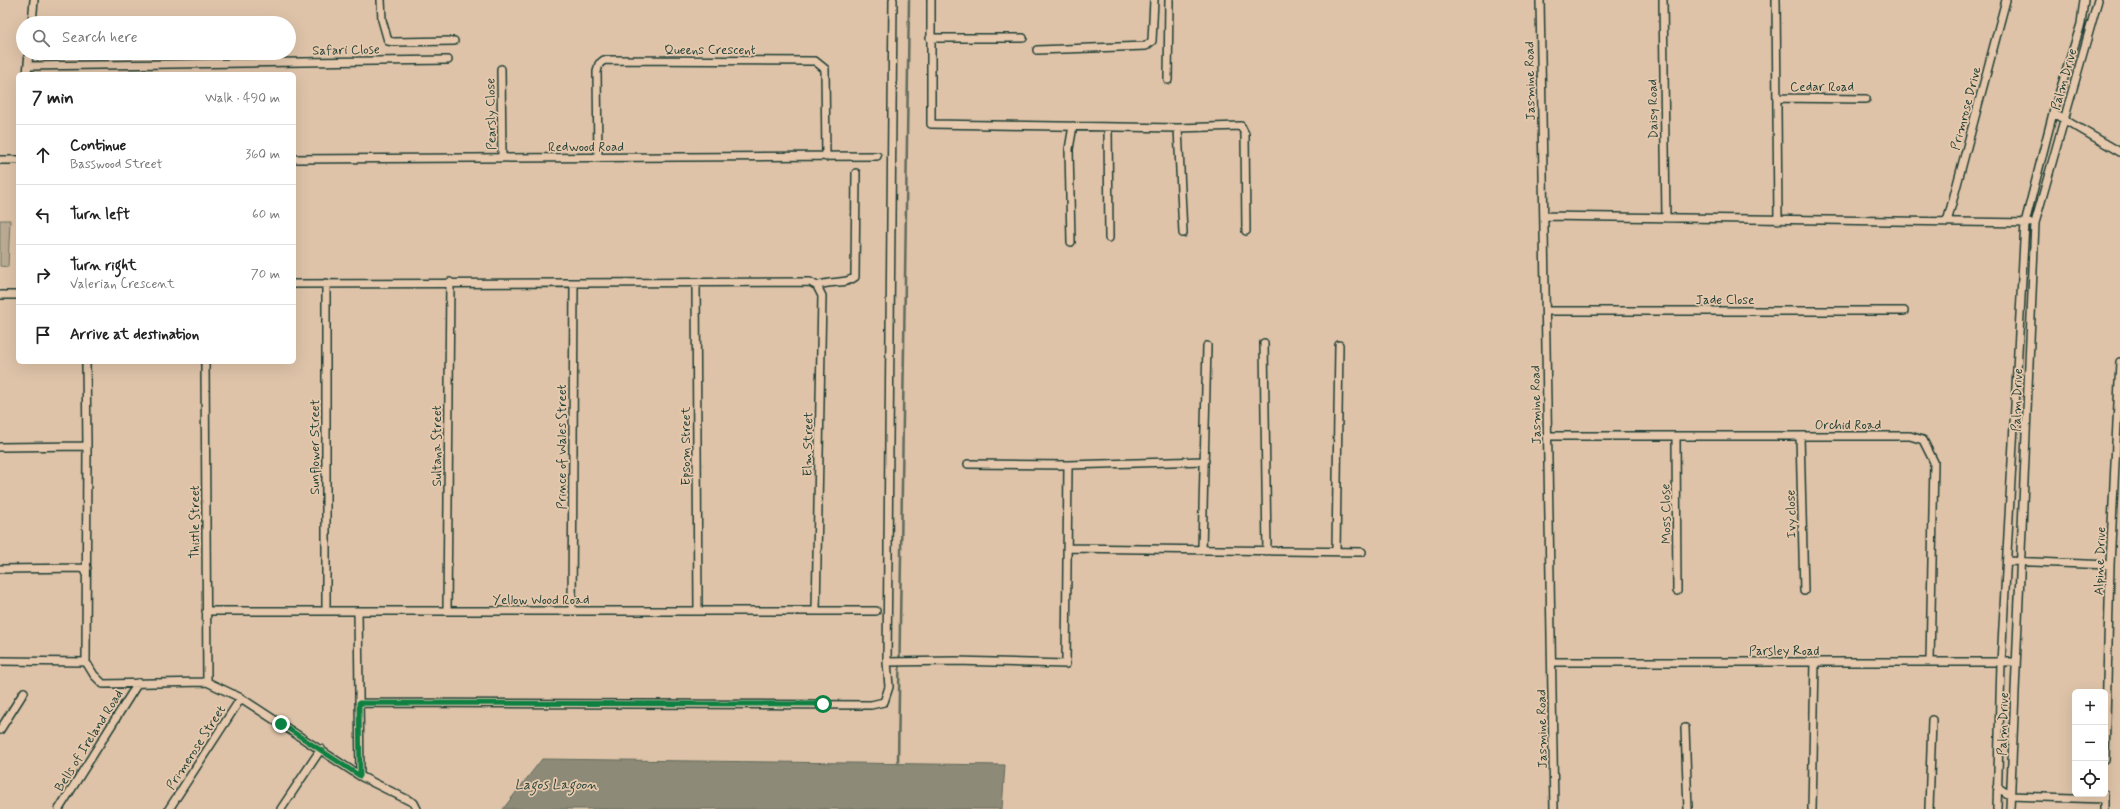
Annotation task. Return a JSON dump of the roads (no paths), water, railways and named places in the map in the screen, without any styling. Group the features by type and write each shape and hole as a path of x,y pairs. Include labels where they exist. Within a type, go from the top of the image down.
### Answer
{"street":[{"path":"33,16 34,0"},
{"path":"381,0 382,20 388,41 454,41"},
{"path":"359,703 871,704 884,702 887,697 889,687 893,0"},
{"path":"931,0 931,124 1178,128 1241,126 1244,134 1246,231"},
{"path":"1037,50 1146,46 1152,41 1154,0"},
{"path":"1168,80 1169,0"},
{"name":"Jasmine Road","path":"1540,0 1554,809"},
{"name":"Daisy Road","path":"1663,0 1666,218"},
{"path":"1776,0 1778,220"},
{"name":"Primrose Drive","path":"1947,222 2006,0"},
{"name":"Palm Drive","path":"1997,809 2001,663 2025,223 2053,113 2081,24 2084,0"},
{"name":"Palm Drive","path":"2010,809 2035,223 2098,0"},
{"path":"930,38 1023,38"},
{"path":"27,72 28,60"},
{"name":"Safari Close","path":"28,66 448,60"},
{"name":"Queens Crescent","path":"598,158 597,72 599,64 604,60 814,62 825,69 826,157"},
{"name":"Pearsly Close","path":"501,69 502,158"},
{"name":"Cedar Road","path":"1777,98 1866,99"},
{"path":"2053,113 2103,140 2120,152"},
{"path":"1071,242 1069,149 1073,126"},
{"path":"1108,127 1109,238"},
{"path":"1178,128 1183,233"},
{"name":"Redwood Road","path":"296,159 877,156"},
{"path":"0,160 16,160"},
{"path":"296,284 450,282 810,282 818,286 825,283 850,280 855,277 856,173"},
{"path":"1544,216 2035,223"},
{"name":"Sultana Street","path":"447,611 450,282"},
{"name":"Epsom Street","path":"696,282 698,611"},
{"name":"Sunflower Street","path":"326,283 326,611"},
{"name":"Prince of Wales Street","path":"572,610 574,283"},
{"name":"Elm Street","path":"816,610 822,296 818,286"},
{"path":"0,295 16,295"},
{"name":"Jade Close","path":"1546,311 1904,311"},
{"path":"1264,343 1267,550"},
{"path":"1336,552 1340,344"},
{"path":"1202,550 1207,346"},
{"name":"Alpine Drive","path":"2106,725 2110,565 2120,362"},
{"path":"86,364 88,446 86,662 94,675 103,684 206,682 241,698 321,749 360,776 414,803 417,809"},
{"name":"Thistle Street","path":"205,364 206,682"},
{"name":"Orchid Road","path":"1548,436 1910,436 1923,440 1934,462 1930,662"},
{"name":"Moss Close","path":"1676,436 1677,591"},
{"name":"Ivy close","path":"1800,436 1804,591"},
{"path":"0,447 88,446"},
{"path":"968,464 1068,465 1205,461"},
{"path":"889,662 1066,664 1068,465"},
{"path":"1067,548 1362,552"},
{"path":"2007,561 2021,560 2110,565"},
{"path":"0,569 87,568"},
{"name":"Yellow Wood Road","path":"206,611 816,610 876,612"},
{"path":"358,611 360,776"},
{"path":"0,661 86,662"},
{"name":"Parsley Road","path":"1552,662 2016,662"},
{"path":"1812,809 1815,662"},
{"name":"Bells of Ireland Road","path":"59,809 138,683"},
{"path":"0,730 24,692"},
{"name":"Primerose Street","path":"169,809 241,698"},
{"path":"1929,809 1932,720"},
{"path":"1685,728 1688,809"},
{"path":"281,809 321,749"},
{"path":"1997,787 2011,796 2072,797"},
{"path":"2104,797 2104,809"}],"water":[{"name":"Lagos Lagoon","path":"542,759 1005,765 1002,809 503,809"}],"waterway":[{"path":"898,763 909,0"}]}
